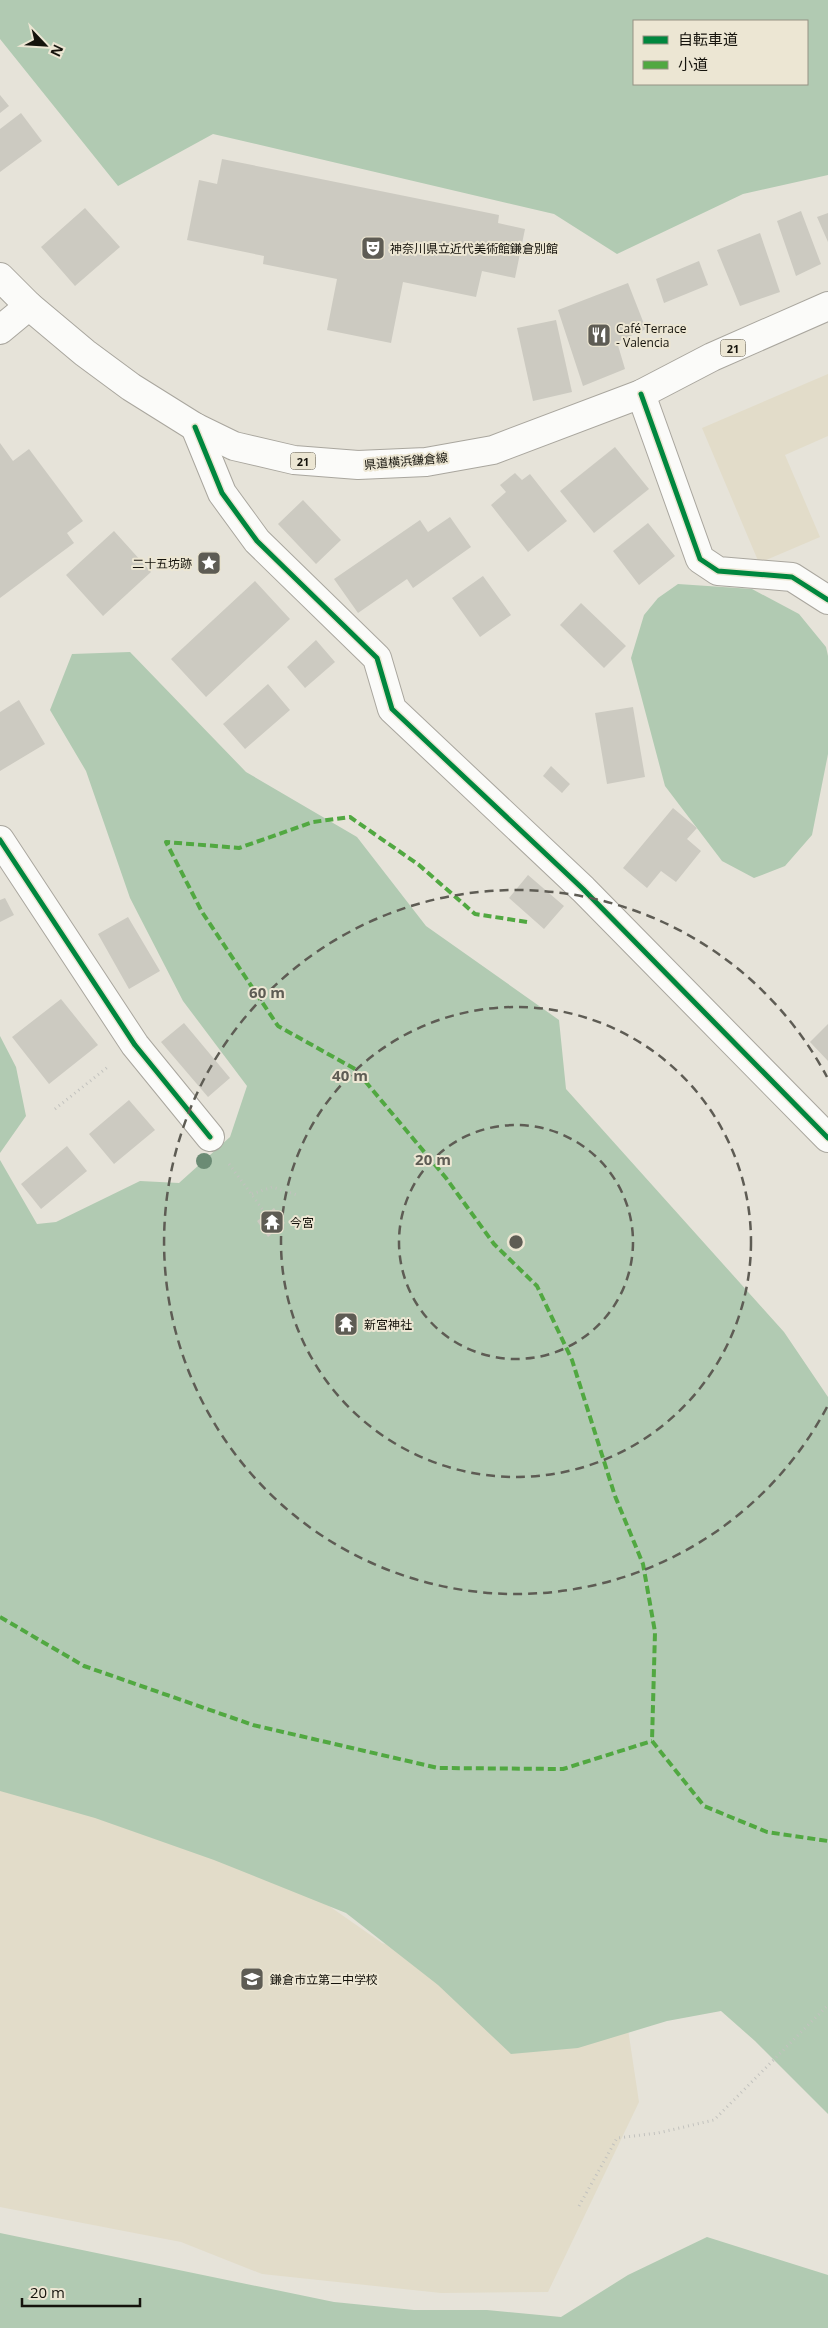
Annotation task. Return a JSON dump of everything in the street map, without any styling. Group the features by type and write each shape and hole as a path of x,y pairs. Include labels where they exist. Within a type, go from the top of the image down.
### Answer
{"street":[{"name":"県道横浜鎌倉線","path":"4,281 29,306 85,353 130,387 195,427 234,446 294,460 358,465 426,462 493,450 641,394 712,357 828,306"},
{"path":"0,330 29,306"},
{"path":"641,394 700,559 718,571 792,577 828,600"},
{"path":"195,427 222,493 258,541 377,658 392,709 583,889 828,1138"},
{"path":"0,840 135,1045 217,1147"}],"path":[{"path":"54,1109 135,1045"},
{"path":"217,1147 266,1214"},
{"path":"252,1194 272,1187 297,1195"},
{"path":"580,2206 618,2138 658,2133 714,2120 828,2005"}],"shaded area":[{"path":"828,374 828,436 785,455 820,537 759,563 702,428"},
{"name":"鎌倉市立第二中学校","path":"0,1730 259,1857 382,1943 626,2016 639,2102 548,2292 441,2293 262,2274 181,2242 0,2207"}],"green space":[{"path":"0,0 828,0 828,175 743,194 617,254 554,214 213,134 118,186 0,39"},
{"path":"678,584 752,589 799,614 826,647 828,656 828,754 812,835 785,866 754,878 722,861 665,786 631,658 644,615 658,598"},
{"path":"130,652 246,772 357,837 426,926 559,1020 566,1089 784,1332 828,1397 828,2114 755,2041 721,2011 667,2021 578,2048 511,2054 438,1985 346,1913 214,1860 95,1818 0,1791 0,1160 37,1224 56,1222 140,1181 179,1183 230,1137 247,1086 183,1001 130,898 86,771 50,710 72,654"},
{"path":"0,1036 16,1067 26,1116 0,1153"},
{"path":"0,2233 334,2302 414,2310 487,2310 561,2317 628,2275 707,2237 828,2275 828,2328 0,2328"}],"building":[{"path":"0,95 9,106 0,113"},
{"path":"21,113 42,141 0,172 0,129"},
{"name":"神奈川県立近代美術館鎌倉別館","path":"222,159 499,215 498,223 525,229 515,278 482,271 476,297 403,282 391,343 327,330 337,279 263,264 264,256 187,240 199,180 217,184"},
{"path":"85,208 120,247 75,286 41,247"},
{"path":"801,211 821,264 796,276 777,221"},
{"path":"828,213 828,242 817,217"},
{"path":"760,233 780,292 740,306 717,250"},
{"path":"699,261 708,285 664,303 656,279"},
{"name":"Café Terrace - Valencia","path":"628,283 646,329 617,342 625,369 583,386 558,310"},
{"path":"556,320 572,392 533,401 517,328"},
{"path":"0,443 13,461 29,449 83,521 67,533 74,543 0,598"},
{"path":"615,447 649,489 594,533 560,491"},
{"path":"515,473 522,480 530,474 567,521 528,552 491,505 506,492 500,485"},
{"path":"303,500 341,540 316,564 278,524"},
{"path":"450,517 471,547 413,588 407,579 358,613 334,579 420,520 428,532"},
{"path":"648,523 675,556 639,585 613,551"},
{"path":"114,531 151,572 103,616 66,575"},
{"path":"483,576 511,615 480,637 452,598"},
{"path":"255,581 290,619 206,697 171,659"},
{"path":"581,603 626,646 604,668 560,625"},
{"path":"316,640 335,662 305,688 287,667"},
{"path":"268,684 290,710 245,749 223,724"},
{"path":"19,700 45,744 0,771 0,712"},
{"path":"633,707 645,777 607,784 595,713"},
{"path":"551,766 570,784 562,793 543,776"},
{"path":"673,808 697,828 687,839 701,851 676,882 661,871 647,888 623,868"},
{"path":"528,875 564,906 544,929 509,898"},
{"path":"5,898 14,915 0,922 0,900"},
{"path":"128,917 160,971 129,989 98,934"},
{"path":"61,999 98,1045 49,1084 12,1037"},
{"path":"184,1023 230,1078 208,1097 161,1042"},
{"path":"828,1024 828,1061 810,1042"},
{"path":"129,1100 155,1130 114,1164 89,1134"},
{"path":"67,1146 87,1171 41,1209 21,1184"},
{"path":"274,1208 285,1223 268,1237 257,1221"}],"marked path":[{"path":"527,922 475,914 419,865 350,817 313,822 239,848 166,842 202,912 278,1026 355,1069 446,1178 494,1244 537,1286 572,1360 615,1496 643,1564 655,1632 652,1741 704,1806 767,1832 828,1841"},
{"path":"0,1617 84,1666 253,1725 438,1768 563,1769 652,1741"}],"cycle path":[{"path":"641,394 700,559 718,571 792,577 828,600"},
{"path":"195,427 222,493 257,541 377,658 392,709 583,889 828,1138"},
{"path":"0,840 135,1045 210,1137"}],"place":[{"name":"神奈川県立近代美術館鎌倉別館","path":"373,248"},
{"name":"Café Terrace - Valencia","path":"599,335"},
{"name":"二十五坊跡","path":"209,563"},
{"name":"今宮","path":"272,1222"},
{"name":"新宮神社","path":"346,1324"},
{"name":"鎌倉市立第二中学校","path":"252,1979"}]}
